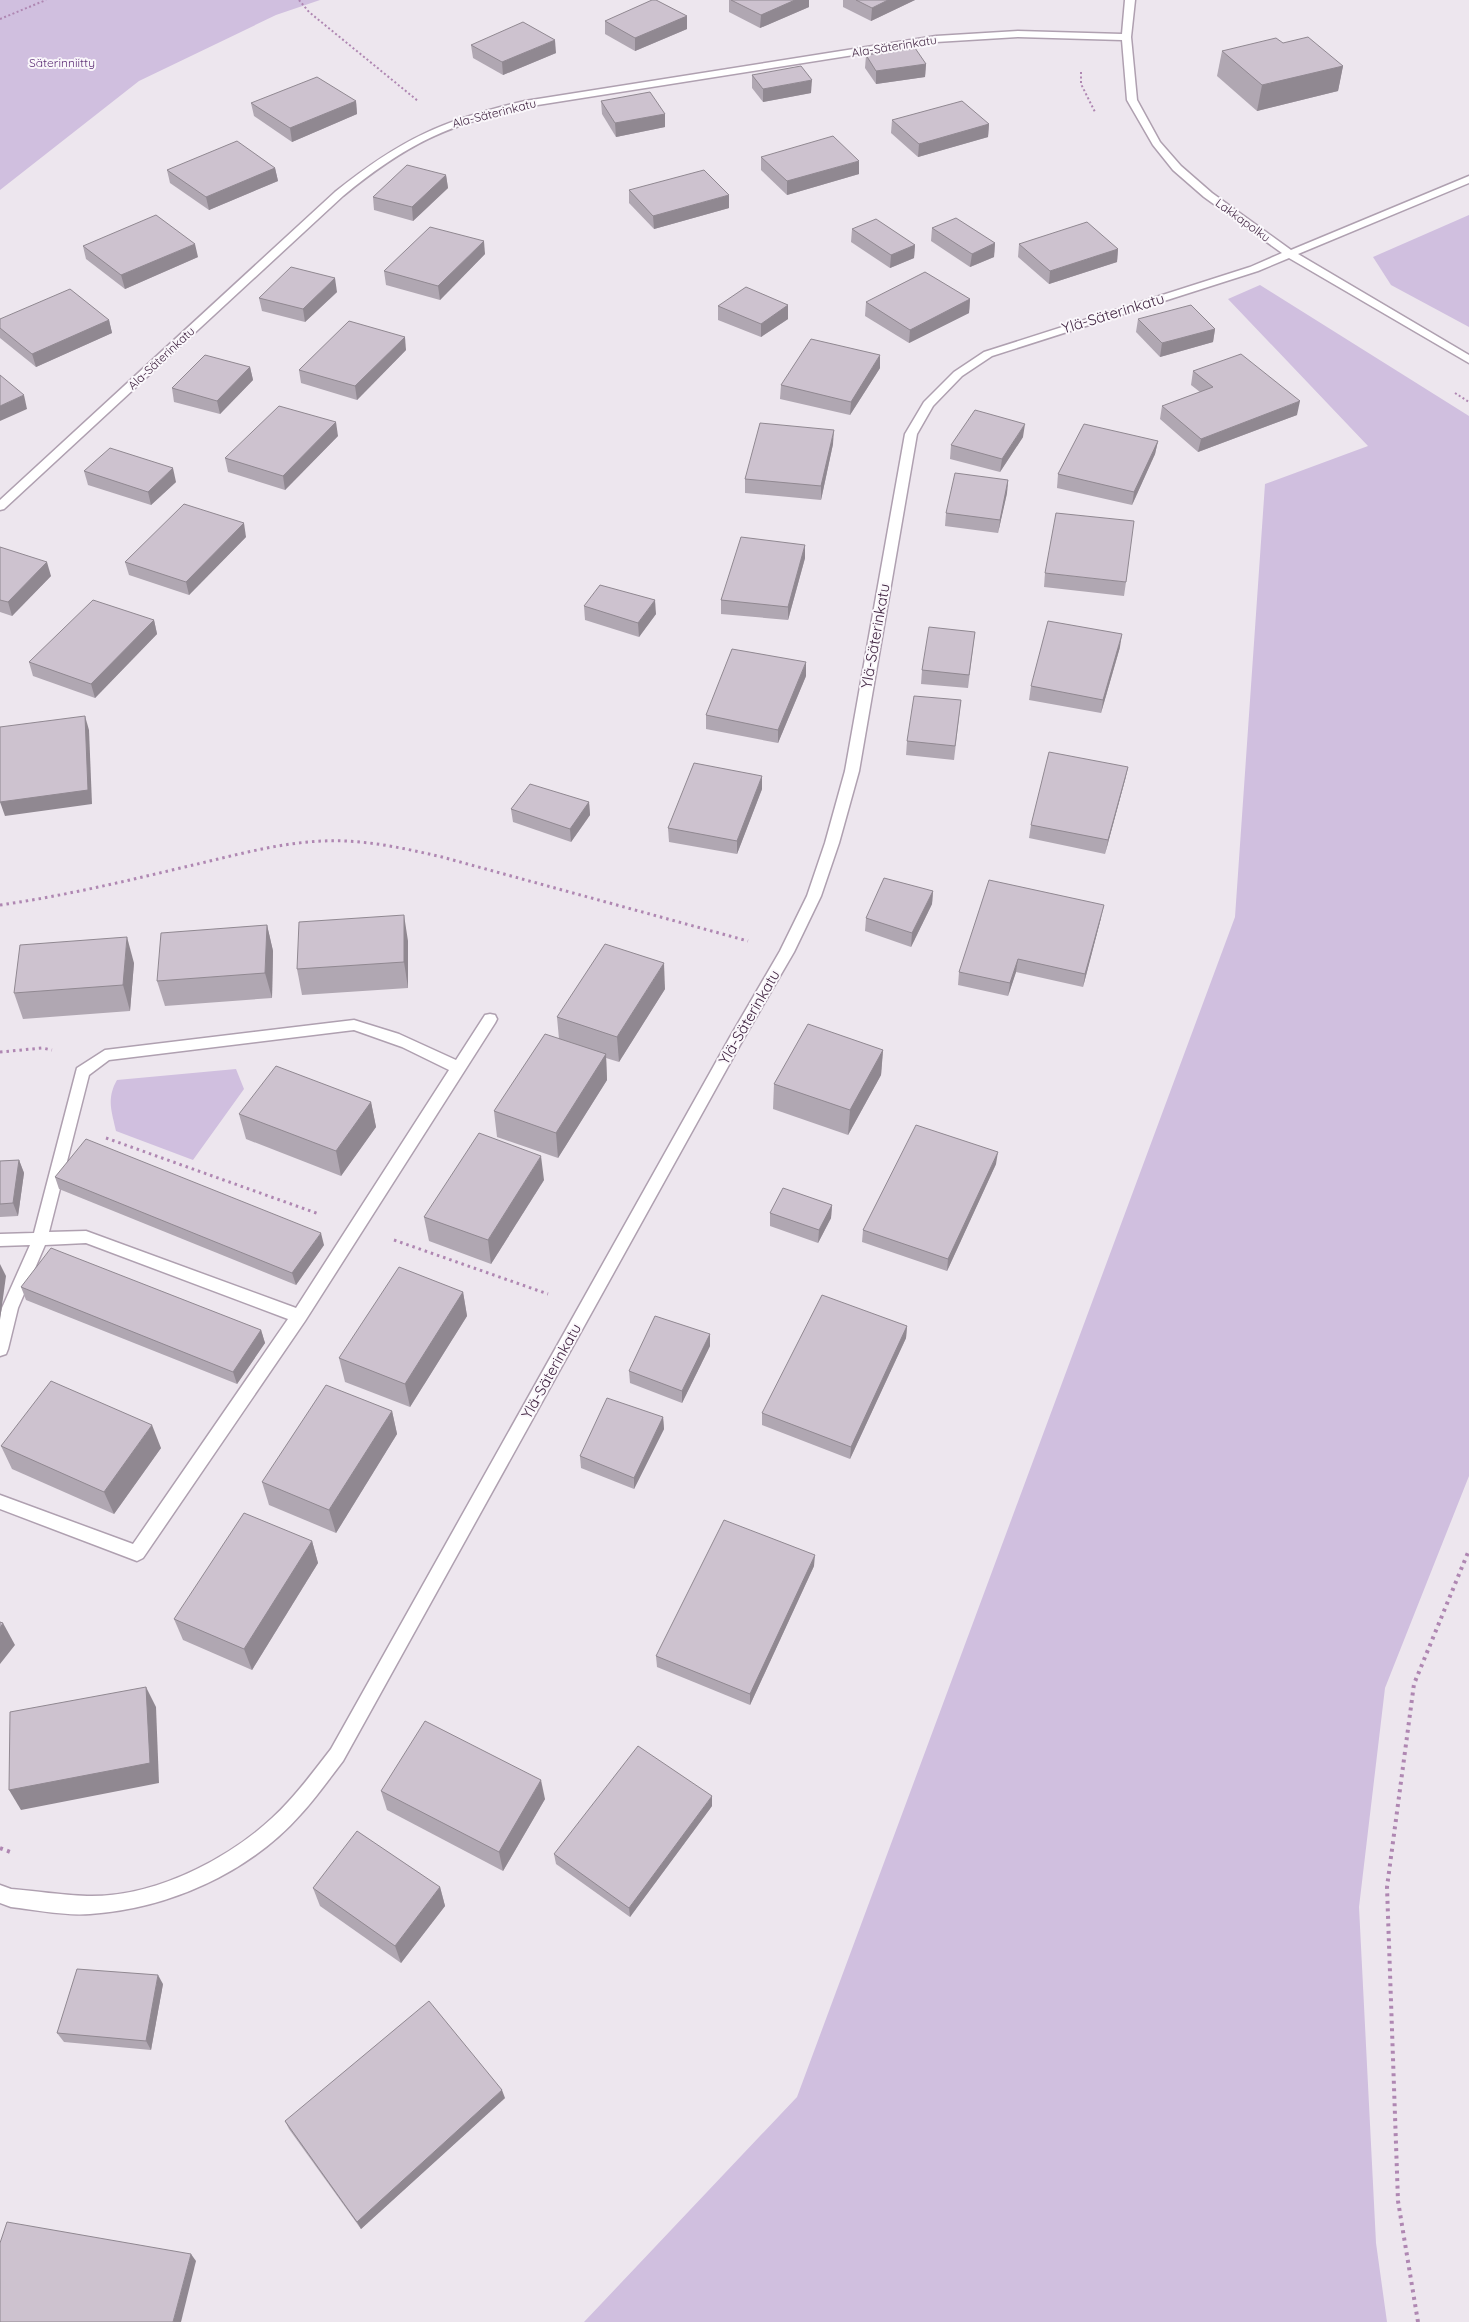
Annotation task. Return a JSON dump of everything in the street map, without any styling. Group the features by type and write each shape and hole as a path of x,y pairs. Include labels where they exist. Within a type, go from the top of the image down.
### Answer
{"street":[{"name":"Lakkapolku","path":"1130,0 1126,36 1132,100 1156,143 1177,168 1208,195 1291,254 1469,360"},
{"name":"Ala-Säterinkatu","path":"0,506 339,194 379,162 408,143 448,125 487,112 525,104 936,39 1018,34 1126,36"},
{"name":"Ylä-Säterinkatu","path":"0,1894 11,1898 88,1905 134,1900 182,1884 225,1865 263,1837 294,1809 337,1755 735,1041 787,952 814,896 832,843 852,771 911,434 928,404 958,374 988,354 1254,270 1469,179"},
{"path":"0,1502 137,1553 299,1316 490,1019"},
{"path":"0,1349 10,1308 40,1238 82,1072 105,1055 354,1025 381,1032 416,1046 458,1068"},
{"path":"0,1240 86,1237 299,1316"}],"path":[{"path":"0,19 46,0"},
{"path":"299,0 309,12 423,105"},
{"path":"0,905 74,893 281,845 324,841 406,849 442,857 753,943"},
{"path":"69,1125 551,1295"},
{"path":"1418,2322 1398,2201 1387,1887 1414,1684 1469,1550"},
{"path":"0,1848 21,1855"}],"green space":[{"name":"Säterinniitty","path":"0,0 320,0 276,15 139,81 0,190"},
{"path":"1469,215 1469,327 1391,285 1373,257"},
{"path":"1260,285 1469,416 1469,1476 1385,1688 1359,1907 1376,2243 1387,2322 584,2322 797,2097 1235,917 1265,484 1368,446 1228,299"},
{"path":"236,1069 244,1089 193,1160 116,1131 111,1099 117,1080"}],"building":[{"path":"652,0 656,0 687,16 635,38 605,21"},
{"path":"731,0 795,0 761,15"},
{"path":"856,0 888,0 872,8"},
{"path":"523,22 555,40 502,62 471,45"},
{"path":"1308,37 1343,66 1262,85 1222,51 1276,38 1283,43"},
{"path":"915,48 926,64 876,71 866,55"},
{"path":"801,66 812,80 763,89 752,75"},
{"path":"317,77 356,101 290,128 251,103"},
{"path":"650,92 665,114 615,123 601,101"},
{"path":"962,101 989,124 919,144 892,120"},
{"path":"833,136 859,161 787,181 761,157"},
{"path":"237,141 275,168 206,197 167,170"},
{"path":"407,165 446,175 412,207 373,197"},
{"path":"704,170 729,195 653,216 629,190"},
{"path":"156,215 195,244 121,275 83,246"},
{"path":"956,218 995,243 972,254 932,228"},
{"path":"876,219 915,245 891,255 852,229"},
{"path":"1087,222 1118,249 1050,271 1019,244"},
{"path":"430,227 484,241 438,286 384,271"},
{"path":"291,267 335,278 303,309 259,298"},
{"path":"925,272 970,299 910,330 866,302"},
{"path":"746,287 788,305 761,324 718,306"},
{"path":"70,289 109,320 32,354 0,328 0,319"},
{"path":"1191,305 1215,329 1162,343 1138,319"},
{"path":"349,321 405,337 355,386 299,370"},
{"path":"811,339 880,355 851,402 781,385"},
{"path":"1241,354 1300,401 1201,439 1162,406 1213,387 1193,371"},
{"path":"205,355 250,367 217,401 172,388"},
{"path":"0,375 24,395 0,406"},
{"path":"279,406 336,422 283,476 225,458"},
{"path":"975,410 1025,424 1002,459 951,445"},
{"path":"760,423 834,430 821,486 745,479"},
{"path":"1084,424 1158,441 1134,492 1058,474"},
{"path":"110,448 173,468 148,492 84,471"},
{"path":"955,473 1008,480 1000,520 946,513"},
{"path":"184,504 244,523 186,582 125,562"},
{"path":"1056,513 1134,521 1126,582 1045,573"},
{"path":"741,537 805,545 788,607 721,600"},
{"path":"0,547 47,562 8,602 0,600"},
{"path":"600,585 655,600 638,623 584,606"},
{"path":"93,600 154,620 91,684 29,662"},
{"path":"1048,621 1122,634 1103,700 1031,686"},
{"path":"929,627 975,632 969,675 922,670"},
{"path":"732,649 806,662 778,730 706,715"},
{"path":"914,696 961,700 955,746 907,741"},
{"path":"85,716 88,790 0,802 0,727"},
{"path":"1049,752 1128,767 1108,840 1031,825"},
{"path":"694,763 762,776 737,841 668,828"},
{"path":"530,784 589,802 570,829 511,809"},
{"path":"884,878 933,891 912,933 866,918"},
{"path":"989,880 1104,905 1085,974 1018,959 1010,983 959,972"},
{"path":"404,915 404,962 297,969 299,922"},
{"path":"267,925 265,973 157,981 161,933"},
{"path":"127,937 123,985 14,993 20,945"},
{"path":"605,944 664,963 617,1037 557,1017"},
{"path":"808,1024 883,1050 850,1110 774,1084"},
{"path":"545,1034 606,1054 556,1133 494,1111"},
{"path":"276,1066 371,1102 336,1151 239,1114"},
{"path":"916,1125 998,1152 948,1259 863,1230"},
{"path":"479,1133 541,1156 488,1240 424,1217"},
{"path":"86,1139 321,1233 292,1273 55,1177"},
{"path":"19,1160 13,1203 0,1204 0,1161"},
{"path":"783,1188 832,1205 819,1230 770,1213"},
{"path":"51,1248 261,1330 233,1372 21,1287"},
{"path":"399,1267 463,1292 405,1384 339,1358"},
{"path":"822,1295 907,1326 851,1447 762,1413"},
{"path":"655,1316 710,1334 682,1391 629,1371"},
{"path":"51,1381 152,1425 104,1492 1,1446"},
{"path":"326,1385 392,1411 329,1510 262,1482"},
{"path":"607,1398 663,1417 634,1478 580,1456"},
{"path":"244,1513 312,1541 244,1649 174,1619"},
{"path":"724,1520 815,1555 750,1694 656,1656"},
{"path":"146,1687 150,1763 9,1790 10,1712"},
{"path":"425,1721 541,1780 499,1852 381,1791"},
{"path":"638,1746 712,1796 629,1908 554,1854"},
{"path":"357,1831 440,1887 395,1946 313,1888"},
{"path":"77,1969 158,1975 146,2041 57,2033"},
{"path":"429,2001 502,2090 357,2222 285,2121"},
{"path":"7,2222 191,2254 173,2322 0,2322 0,2243"}]}
